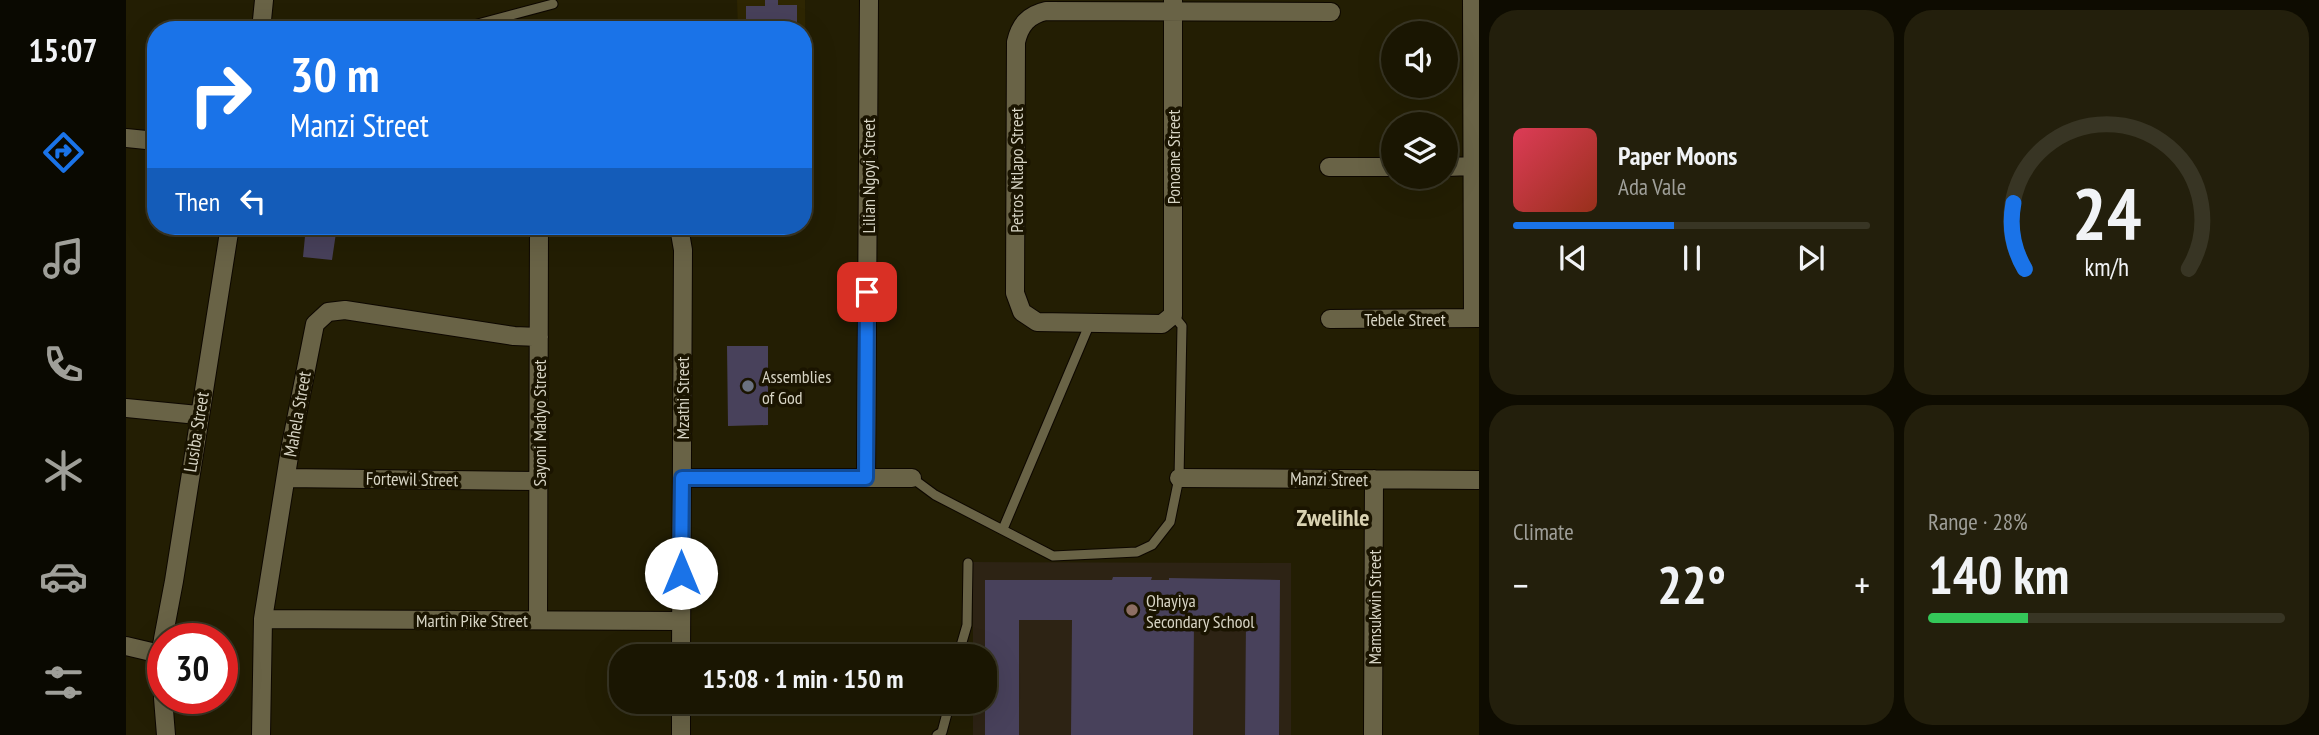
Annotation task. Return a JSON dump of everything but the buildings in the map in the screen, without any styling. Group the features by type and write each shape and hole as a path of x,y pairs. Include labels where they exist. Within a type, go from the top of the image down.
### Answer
{"street":[{"path":"262,21 264,0"},
{"name":"Lilian Ngoyi Street","path":"866,478 869,0"},
{"path":"1472,0 1476,318"},
{"path":"1173,6 1331,12"},
{"name":"Ponoane Street","path":"1173,6 1173,315"},
{"name":"Petros Ntlapo Street","path":"1173,6 1046,11 1030,17 1018,32 1015,298 1023,313 1037,322 1162,324 1173,315"},
{"path":"126,138 147,140"},
{"path":"1458,162 1475,156"},
{"path":"1329,167 1381,167"},
{"name":"Lusiba Street","path":"166,623 228,235"},
{"name":"Sayoni Madyo Street","path":"538,620 539,235"},
{"name":"Mzathi Street","path":"680,235 681,644"},
{"name":"Mahela Street","path":"261,735 263,619 311,332 321,316 328,312 345,310 514,336 539,337"},
{"name":"Tebele Street","path":"1330,319 1476,318"},
{"path":"126,408 198,415"},
{"name":"Fortewil Street","path":"286,478 538,481"},
{"path":"682,478 912,478"},
{"name":"Manzi Street","path":"1179,478 1479,480"},
{"name":"Mamsukwin Street","path":"1373,735 1374,479"},
{"name":"Martin Pike Street","path":"263,619 681,621"},
{"path":"126,646 147,645"},
{"path":"164,714 166,735"},
{"path":"681,714 681,735"}],"lane":[{"path":"489,21 553,4"},
{"path":"912,478 935,495 1053,556 1137,552 1153,545 1170,522 1179,478 1182,326 1173,315"},
{"path":"1003,529 1090,323"},
{"path":"961,644 967,625 968,563"},
{"path":"937,735 942,732 947,714"}],"shaded area":[{"path":"737,0 805,0 805,21 738,21"},
{"name":"Qhayiya Secondary School","path":"973,562 1291,563 1291,735 973,735 973,714 997,714 997,644 973,644"}],"place":[{"name":"Assemblies of God","path":"748,386"},
{"name":"Qhayiya Secondary School","path":"1132,610"}],"district":[{"name":"Zwelihle","path":"1333,517"}],"route":[{"path":"681,573 682,478 866,478 867,292"}]}
